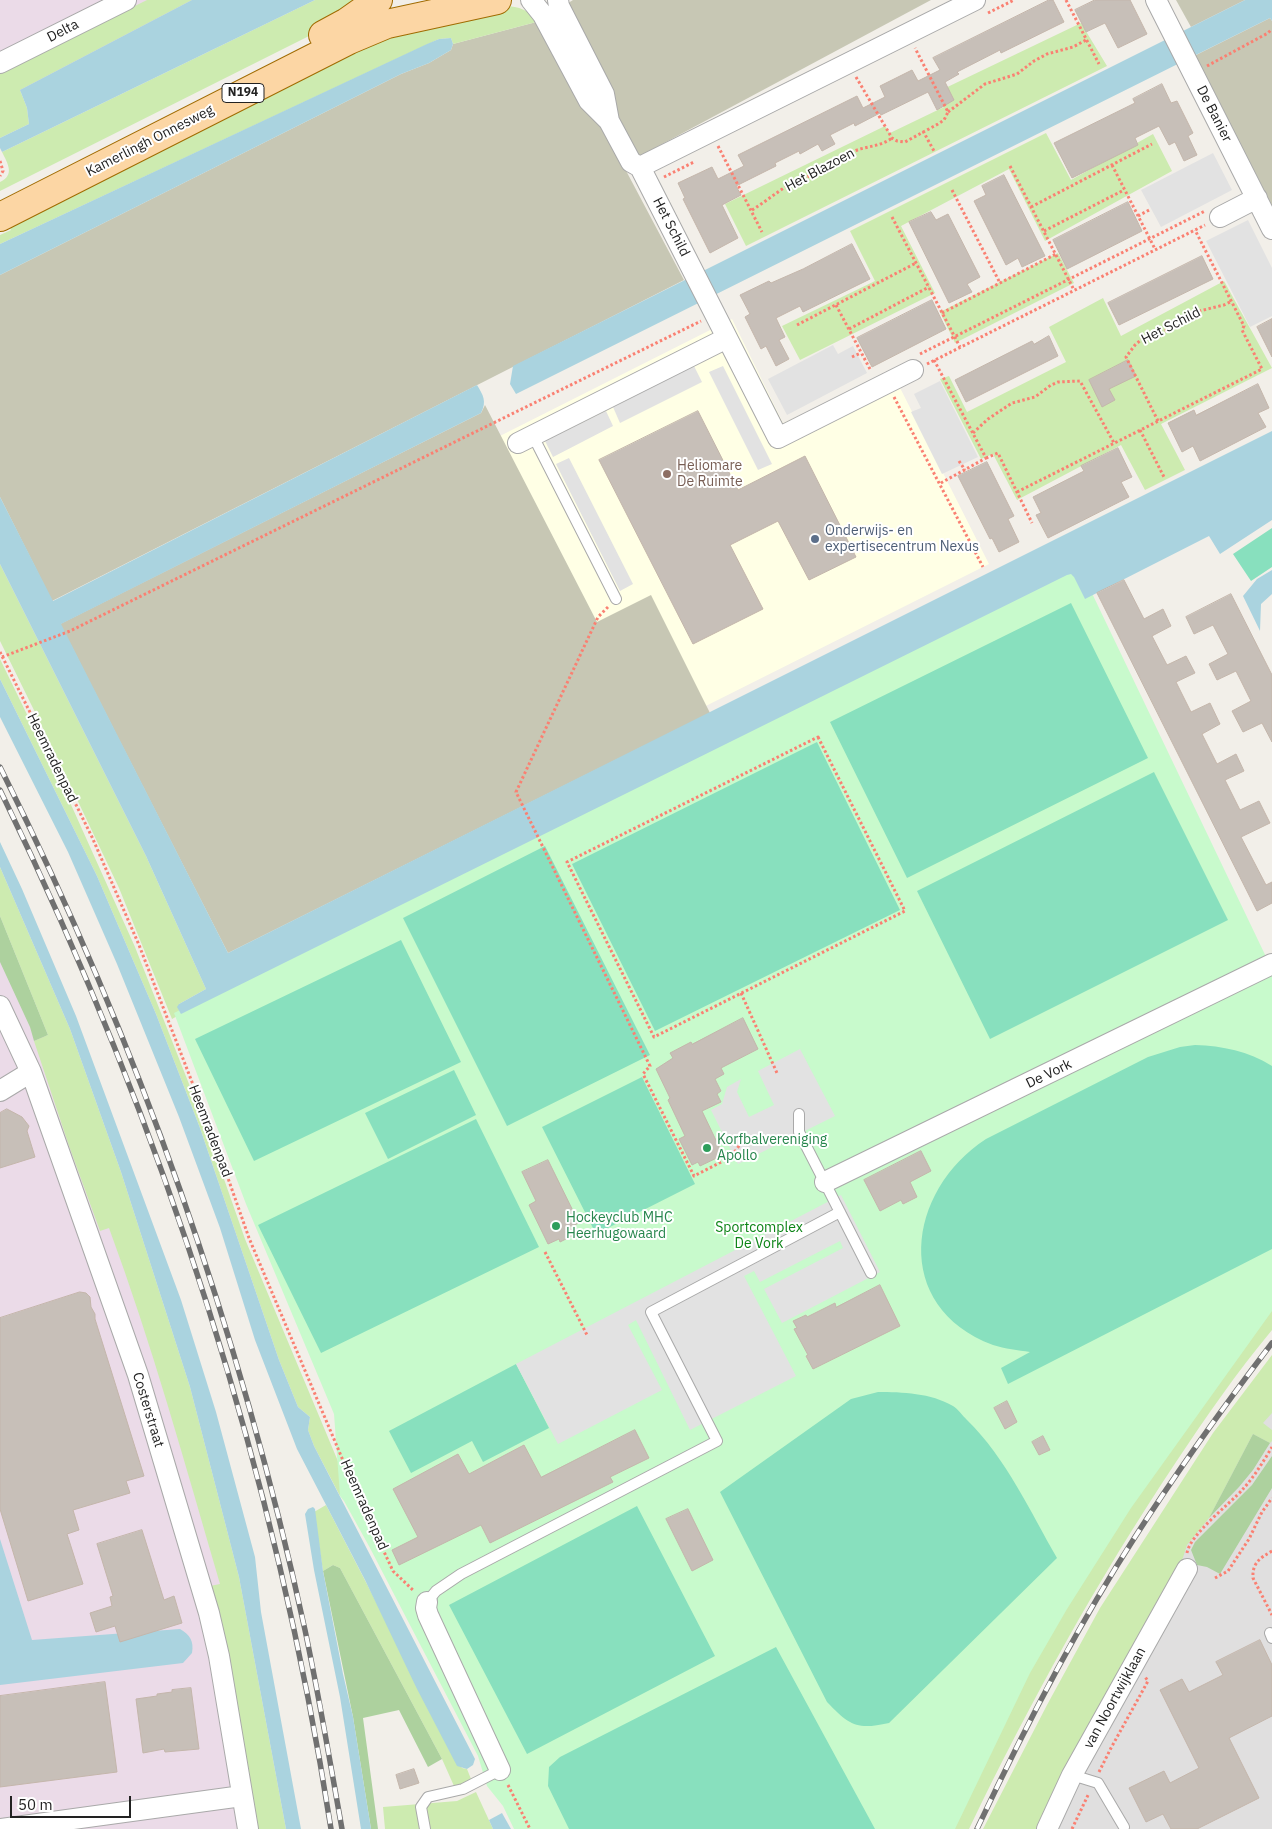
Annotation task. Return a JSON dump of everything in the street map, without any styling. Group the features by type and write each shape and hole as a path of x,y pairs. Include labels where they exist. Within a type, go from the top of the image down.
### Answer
{"main road":[{"name":"Kamerlingh Onnesweg","path":"0,199 347,22 378,0"},
{"name":"Kamerlingh Onnesweg","path":"0,217 349,40 387,24 497,0"}],"street":[{"name":"Delta","path":"0,63 126,0"},
{"name":"Het Schild","path":"531,0 548,22 589,101 609,121 631,162 640,167 778,438 883,386 914,364"},
{"name":"Het Schild","path":"558,0 563,14 604,94 609,121"},
{"name":"De Banier","path":"1156,0 1272,229"},
{"path":"640,167 716,140 978,8"},
{"path":"1214,213 1257,198"},
{"path":"525,440 727,338"},
{"name":"De Vork","path":"825,1182 1272,964"},
{"name":"Costerstraat","path":"0,1006 31,1072 138,1375 210,1613 248,1829"},
{"path":"0,1091 31,1072"},
{"name":"van Noortwijklaan","path":"1047,1829 1072,1775 1187,1569"},
{"path":"427,1602 428,1615 500,1770"},
{"path":"0,1829 242,1796"}],"lane":[{"path":"525,440 616,598"},
{"path":"799,1114 799,1132 871,1273"},
{"path":"427,1602 436,1591 461,1574 717,1441 651,1312 840,1212"},
{"path":"425,1829 420,1812 428,1797 463,1789 500,1770"},
{"path":"1072,1775 1098,1784 1124,1828"}],"path":[{"path":"978,8 1014,0"},
{"path":"1066,0 1099,64"},
{"path":"1192,70 1268,33 1272,29"},
{"name":"Het Blazoen","path":"752,210 791,184 809,175 821,172 864,146 878,145 892,138 897,142 905,142 944,120 948,112 985,84 1017,74 1034,61 1086,40"},
{"path":"912,42 924,46"},
{"path":"908,54 912,42"},
{"path":"912,42 948,112"},
{"path":"853,71 866,75"},
{"path":"849,84 853,71"},
{"path":"853,71 892,138"},
{"path":"923,131 934,151"},
{"path":"711,153 716,140"},
{"path":"716,140 762,232"},
{"path":"1031,206 1152,144"},
{"path":"0,160 3,171 0,176"},
{"path":"660,179 694,162"},
{"path":"1112,165 1155,249"},
{"path":"1010,166 1074,290"},
{"path":"952,190 1000,283"},
{"path":"1044,231 1124,190"},
{"path":"1138,216 1151,209"},
{"path":"914,364 934,360 960,348 1195,230 1214,213"},
{"path":"914,364 954,337 1069,279 1150,239 1214,213"},
{"path":"892,217 960,348"},
{"path":"1017,492 1262,369 1242,330 1244,326 1232,301 1195,230"},
{"path":"942,313 1056,254"},
{"path":"796,325 916,263"},
{"path":"849,328 929,287"},
{"name":"Het Schild","path":"1158,421 1126,357 1128,352 1142,339 1168,330 1191,314 1232,301"},
{"path":"836,305 861,353 883,386 940,484 984,567"},
{"path":"2,657 70,630 713,310"},
{"path":"852,357 861,353"},
{"path":"934,360 986,458"},
{"path":"973,433 1012,403 1035,397 1058,382 1080,381 1114,443"},
{"path":"1140,430 1165,479"},
{"path":"940,484 998,452 1032,523"},
{"path":"959,461 965,470"},
{"path":"616,598 598,618 516,792 650,1066 643,1074 694,1176 731,1157 741,1143"},
{"name":"Heemradenpad","path":"0,652 92,837 139,945 216,1144 249,1238 358,1496 393,1572 427,1602"},
{"path":"818,737 905,911 741,993 654,1037 567,862 818,737"},
{"path":"741,993 777,1073"},
{"path":"545,1252 587,1335"},
{"path":"1187,1569 1188,1549 1198,1534 1243,1489 1272,1448"},
{"path":"1215,1578 1228,1571 1250,1539 1262,1512 1272,1498"},
{"path":"1272,1551 1258,1560 1253,1572 1253,1578 1272,1615"},
{"path":"500,1770 530,1829"}],"shaded area":[{"path":"0,0 213,0 0,102"},
{"path":"573,0 931,0 623,165 684,280 52,601 0,497 0,275 401,74 429,63 451,50 453,44 540,21"},
{"path":"1176,0 1245,0 1191,27"},
{"path":"1270,18 1272,21 1272,212 1194,56"},
{"path":"1213,153 1232,190 1161,227 1141,190"},
{"path":"1248,220 1272,268 1272,316 1250,327 1206,241"},
{"path":"732,319 783,423 892,372 989,564 634,742 484,444"},
{"path":"833,345 838,354 853,346 867,373 787,415 768,379"},
{"path":"694,366 702,382 620,423 613,407"},
{"path":"723,366 772,464 758,470 709,372"},
{"path":"940,381 978,457 942,474 911,412 921,408 914,394"},
{"path":"485,405 597,622 651,595 710,713 228,953 60,624 481,413"},
{"path":"606,411 613,426 553,457 545,441"},
{"path":"569,458 633,584 620,591 556,464"},
{"path":"0,922 180,1382 278,1829 0,1829"},
{"path":"800,1049 835,1116 738,1164 711,1110 722,1104 727,1087 741,1079 737,1092 749,1117 774,1105 758,1071"},
{"path":"841,1195 880,1272 782,1323 764,1289 843,1248 840,1241 760,1282 754,1271 744,1276 796,1376 690,1430 636,1320 628,1325 662,1390 558,1444 516,1364"},
{"path":"1272,1361 1272,1829 988,1829"}],"green space":[{"path":"147,0 192,0 20,90 27,108 29,124 0,138 0,73"},
{"path":"315,0 369,0 321,30 0,191 0,182 9,173 8,165 2,152"},
{"path":"504,6 524,10 540,21 453,44 451,38 439,39 0,244 0,235 11,230 6,220 360,40"},
{"path":"1081,23 1107,66 746,246 725,204 885,126 890,133 944,107 937,92"},
{"path":"1046,133 1071,180 1153,134 1172,171 1045,241 1009,169 901,226 935,293 800,360 782,326 875,281 850,231"},
{"path":"1058,253 1074,283 955,343 940,312"},
{"path":"1224,281 1272,368 1161,424 1185,470 1145,490 1121,445 1017,500 993,454 981,459 940,379 949,376 967,412 1066,362 1049,327 1103,298 1121,336"},
{"path":"1272,528 1272,567 1251,581 1233,554"},
{"name":"Sportcomplex De Vork","path":"1077,562 1269,963 1272,962 1272,1311 1131,1508 1067,1609 1030,1673 955,1829 514,1829 503,1806 487,1786 478,1756 370,1548 340,1496 334,1414 246,1204 174,1013"},
{"path":"0,564 146,856 206,989 179,1004 181,1014 172,1019 119,888 0,641"},
{"path":"1071,603 1148,758 907,878 830,722"},
{"path":"0,659 73,809 135,947 204,1122 245,1239 350,1490 340,1496 314,1446 308,1430 310,1417 298,1407 279,1360 200,1128 156,1014 97,876 0,679"},
{"path":"817,742 900,910 655,1031 572,864"},
{"path":"1154,772 1228,920 990,1039 917,891"},
{"path":"545,846 650,1055 507,1126 403,918"},
{"path":"0,867 70,1029 121,1172 190,1387 239,1577 286,1829 257,1829 210,1586 220,1584 168,1405 125,1272 109,1228 100,1231 34,1041 48,1035 0,916"},
{"path":"0,916 48,1035 34,1041 30,1027 0,962"},
{"path":"401,940 461,1062 254,1161 195,1039"},
{"path":"1195,1045 1235,1050 1272,1066 1272,1249 1008,1384 1001,1368 1030,1352 993,1345 960,1327 938,1304 925,1277 921,1247 926,1217 939,1188 959,1161 986,1139 1148,1057 1180,1047"},
{"path":"454,1070 476,1115 388,1159 365,1113"},
{"path":"642,1077 695,1184 596,1234 542,1127"},
{"path":"476,1119 539,1247 321,1353 258,1225"},
{"path":"1272,1285 1272,1330 1234,1378 1199,1428 1119,1551 1041,1688 969,1829 937,1829 1016,1665"},
{"path":"1272,1355 1272,1413 1263,1423 1272,1430 1272,1441 1270,1443 1253,1434 1209,1518 1187,1545 1180,1567 1065,1769 1036,1829 983,1829 1100,1608 1213,1433"},
{"path":"516,1364 549,1428 483,1462 472,1441 411,1473 389,1431"},
{"path":"878,1392 926,1396 935,1398 957,1409 994,1451 1027,1504 1057,1558 889,1723 861,1726 848,1721 827,1702 720,1492 851,1399"},
{"path":"1253,1434 1270,1443 1253,1470 1209,1518"},
{"path":"1272,1456 1272,1488 1220,1574 1207,1567 1197,1565 1191,1550 1195,1542 1252,1485"},
{"path":"326,1505 462,1768 467,1769 471,1779 460,1785 454,1786 442,1759 340,1568 333,1565 323,1571 314,1512"},
{"path":"637,1506 715,1656 527,1754 449,1605"},
{"path":"333,1565 340,1568 442,1759 428,1767 399,1710 363,1718 378,1829 371,1829 353,1717 323,1571"},
{"path":"776,1647 875,1829 569,1829 548,1786 549,1767 560,1757"},
{"path":"476,1792 493,1829 385,1829 383,1807 457,1801"}],"water":[{"path":"192,0 315,0 2,152 0,138 29,124 27,108 20,90"},
{"path":"1245,0 1272,0 1272,21 1270,18 516,394 510,384 513,366"},
{"path":"451,38 453,44 451,50 429,63 401,74 0,275 0,244 427,44 439,39"},
{"path":"477,385 484,398 481,413 61,624 228,953 1272,431 1272,520 1220,554 1209,536 1085,599 1074,577 1071,574 1067,575 181,1014 177,1007 179,1004 206,989 146,856 0,564 0,497 53,601"},
{"path":"1272,570 1272,594 1261,604 1260,631 1243,596 1257,579"},
{"path":"0,679 97,876 156,1014 200,1128 279,1360 298,1407 310,1417 308,1430 314,1446 475,1759 473,1765 467,1769 457,1766 416,1687 365,1580 297,1449 255,1340 220,1228 179,1117 117,964 68,852 0,717"},
{"path":"0,842 76,1016 181,1300 216,1412 255,1557 261,1612 301,1829 286,1829 239,1577 190,1387 121,1172 70,1029 0,867"},
{"path":"313,1507 315,1509 323,1571 353,1717 371,1829 361,1829 340,1697 314,1570 305,1514 308,1509"},
{"path":"0,1539 32,1640 180,1629 190,1639 192,1653 183,1663 0,1685"},
{"path":"502,1813 511,1829 493,1829 489,1820"}],"building":[{"path":"1049,0 1053,0 1064,22 1001,53 1000,50 957,72 959,74 945,82 954,100 937,110 928,92 881,115 880,113 855,126 854,123 830,135 835,144 822,151 818,144 800,154 799,151 775,163 776,166 736,186 741,195 722,205 738,238 710,253 683,199 685,198 678,183 712,167 718,179 744,166 738,155 857,96 863,108 885,97 880,86 912,70 918,81 940,70 933,58"},
{"path":"1095,0 1130,0 1147,34 1118,48 1105,23 1086,32 1075,10"},
{"path":"1162,84 1171,103 1177,101 1193,133 1188,136 1197,155 1184,161 1175,142 1169,145 1159,126 1135,138 1138,145 1072,178 1054,143 1135,103 1133,99"},
{"path":"1004,175 1045,256 1022,267 1018,258 1006,265 974,201 986,195 982,186"},
{"path":"1128,202 1142,231 1067,269 1053,240"},
{"path":"931,212 936,220 948,214 980,277 967,284 972,292 949,303 909,222"},
{"path":"852,244 870,279 803,312 800,306 776,318 785,337 779,340 789,359 776,366 766,346 761,349 745,317 750,314 740,295 769,281 771,283 803,269"},
{"path":"1202,256 1213,279 1119,325 1108,303"},
{"path":"932,300 946,329 872,367 857,338"},
{"path":"1272,319 1272,357 1257,327"},
{"path":"1049,336 1058,356 966,402 955,380 1032,341 1034,344"},
{"path":"1128,360 1136,376 1109,389 1115,400 1102,407 1089,380"},
{"path":"1258,384 1269,408 1258,413 1266,427 1200,461 1193,446 1182,452 1168,423 1194,410 1196,415"},
{"path":"698,411 738,490 805,456 856,557 809,580 778,521 730,545 763,609 693,644 599,460"},
{"path":"1118,448 1132,477 1121,482 1129,497 1048,538 1036,515 1041,513 1033,497 1084,471 1081,466"},
{"path":"987,462 1014,516 1008,519 1019,542 999,552 992,538 990,539 958,476"},
{"path":"1124,580 1144,619 1163,609 1171,626 1152,636 1167,665 1186,656 1195,673 1176,682 1191,712 1210,703 1220,724 1202,734 1217,764 1236,754 1244,771 1225,780 1240,810 1259,801 1270,823 1241,837 1266,885 1272,882 1272,903 1257,911 1097,593"},
{"path":"1231,594 1272,675 1272,742 1262,723 1243,732 1232,711 1251,701 1236,671 1217,680 1209,664 1228,654 1213,625 1194,634 1186,617"},
{"path":"743,1018 758,1049 721,1068 724,1074 715,1079 721,1091 717,1094 721,1102 702,1111 723,1155 700,1166 698,1162 692,1165 679,1139 685,1136 656,1069 673,1058 670,1053"},
{"path":"7,1109 22,1117 29,1126 27,1131 35,1157 0,1168 0,1113"},
{"path":"921,1151 931,1171 910,1182 917,1197 903,1204 901,1200 880,1211 864,1180"},
{"path":"548,1160 579,1223 570,1227 574,1235 560,1242 559,1239 548,1244 529,1205 536,1201 522,1172"},
{"path":"880,1285 900,1326 813,1369 794,1329 797,1328 793,1321 806,1315 807,1317 835,1303 836,1307"},
{"path":"80,1292 86,1293 90,1297 91,1307 95,1314 144,1476 126,1481 130,1493 73,1510 79,1530 67,1534 83,1584 28,1601 0,1509 0,1318"},
{"path":"1007,1401 1017,1422 1005,1429 994,1408"},
{"path":"635,1430 649,1458 610,1477 613,1482 490,1543 481,1525 399,1565 392,1550 418,1537 393,1489 458,1454 469,1474 524,1445 541,1477"},
{"path":"1043,1436 1050,1450 1039,1455 1032,1442"},
{"path":"688,1509 713,1560 692,1571 666,1519"},
{"path":"142,1530 164,1600 174,1596 182,1623 120,1642 115,1626 96,1632 90,1613 112,1606 110,1597 113,1596 97,1544"},
{"path":"1260,1640 1272,1665 1272,1716 1229,1738 1259,1798 1197,1829 1171,1829 1163,1814 1146,1822 1129,1788 1164,1771 1170,1783 1199,1768 1160,1690 1182,1679 1189,1692 1223,1675 1216,1662"},
{"path":"105,1682 117,1772 0,1787 0,1696"},
{"path":"191,1688 199,1749 165,1752 164,1749 143,1753 136,1699 157,1696 157,1694 172,1692 172,1690"},
{"path":"414,1769 419,1783 400,1789 396,1775"}],"railway":[{"path":"0,767 50,870 140,1081 180,1189 216,1298 249,1407 279,1518 305,1630 342,1829"},
{"path":"0,790 58,914 111,1040 160,1168 204,1297 244,1428 278,1560 307,1694 331,1829"},
{"path":"977,1829 1051,1680 1113,1572 1151,1512 1219,1414 1272,1343"}],"place":[{"name":"Heliomare De Ruimte","path":"667,474"},
{"name":"Onderwijs- en expertisecentrum Nexus","path":"815,539"},
{"name":"Korfbalvereniging Apollo","path":"707,1148"},
{"name":"Hockeyclub MHC Heerhugowaard","path":"556,1226"}]}
